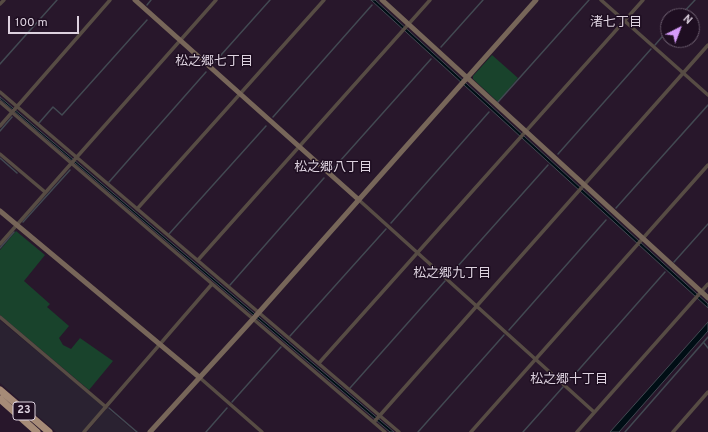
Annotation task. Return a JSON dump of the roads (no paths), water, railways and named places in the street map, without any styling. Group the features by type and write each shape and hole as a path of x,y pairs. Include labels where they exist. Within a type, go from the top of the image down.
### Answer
{"highway":[{"name":"23","path":"0,390 49,432"},
{"name":"23","path":"0,399 37,432"}],"street":[{"path":"0,4 4,0"},
{"path":"0,126 110,0"},
{"path":"135,0 594,412"},
{"path":"0,244 216,0"},
{"path":"137,210 324,0"},
{"path":"382,0 464,81 524,132 700,293 708,298"},
{"path":"198,260 430,0"},
{"path":"150,432 253,319 536,0"},
{"path":"600,0 708,95"},
{"path":"319,364 519,137 643,0"},
{"path":"374,422 708,45"},
{"path":"0,92 399,432"},
{"path":"0,102 385,432"},
{"path":"0,154 45,192"},
{"path":"471,432 708,165"},
{"path":"0,211 160,344 262,432"},
{"path":"84,432 212,284"},
{"path":"577,432 708,284"},
{"path":"0,317 106,407"},
{"path":"673,432 708,392"}],"waterway":[{"path":"0,64 57,0"},
{"path":"147,5 151,0"},
{"path":"213,64 270,0"},
{"path":"441,47 483,0"},
{"path":"498,102 589,0"},
{"path":"688,8 695,0"},
{"path":"273,117 372,5"},
{"path":"39,123 53,107 62,115 147,20"},
{"path":"655,45 660,39"},
{"path":"558,154 651,49"},
{"path":"332,170 431,59"},
{"path":"109,182 206,72"},
{"path":"616,208 708,105"},
{"path":"391,223 489,112"},
{"path":"0,131 12,117"},
{"path":"169,234 266,126"},
{"path":"0,158 17,173"},
{"path":"449,276 548,165"},
{"path":"23,222 70,170"},
{"path":"230,285 324,178"},
{"path":"509,330 606,220"},
{"path":"674,262 708,224"},
{"path":"290,336 386,229"},
{"path":"0,248 14,232"},
{"path":"567,383 665,272"},
{"path":"350,388 445,281"},
{"path":"418,432 504,335"},
{"path":"625,432 708,337"},
{"path":"704,343 708,348"},
{"path":"232,402 281,347"},
{"path":"523,432 563,387"},
{"path":"109,408 137,432"},
{"path":"206,432 227,408"}],"district":[{"name":"渚七丁目","path":"616,23"},
{"name":"松之郷七丁目","path":"214,62"},
{"name":"松之郷八丁目","path":"333,168"},
{"name":"松之郷九丁目","path":"452,274"},
{"name":"松之郷十丁目","path":"569,380"}]}
